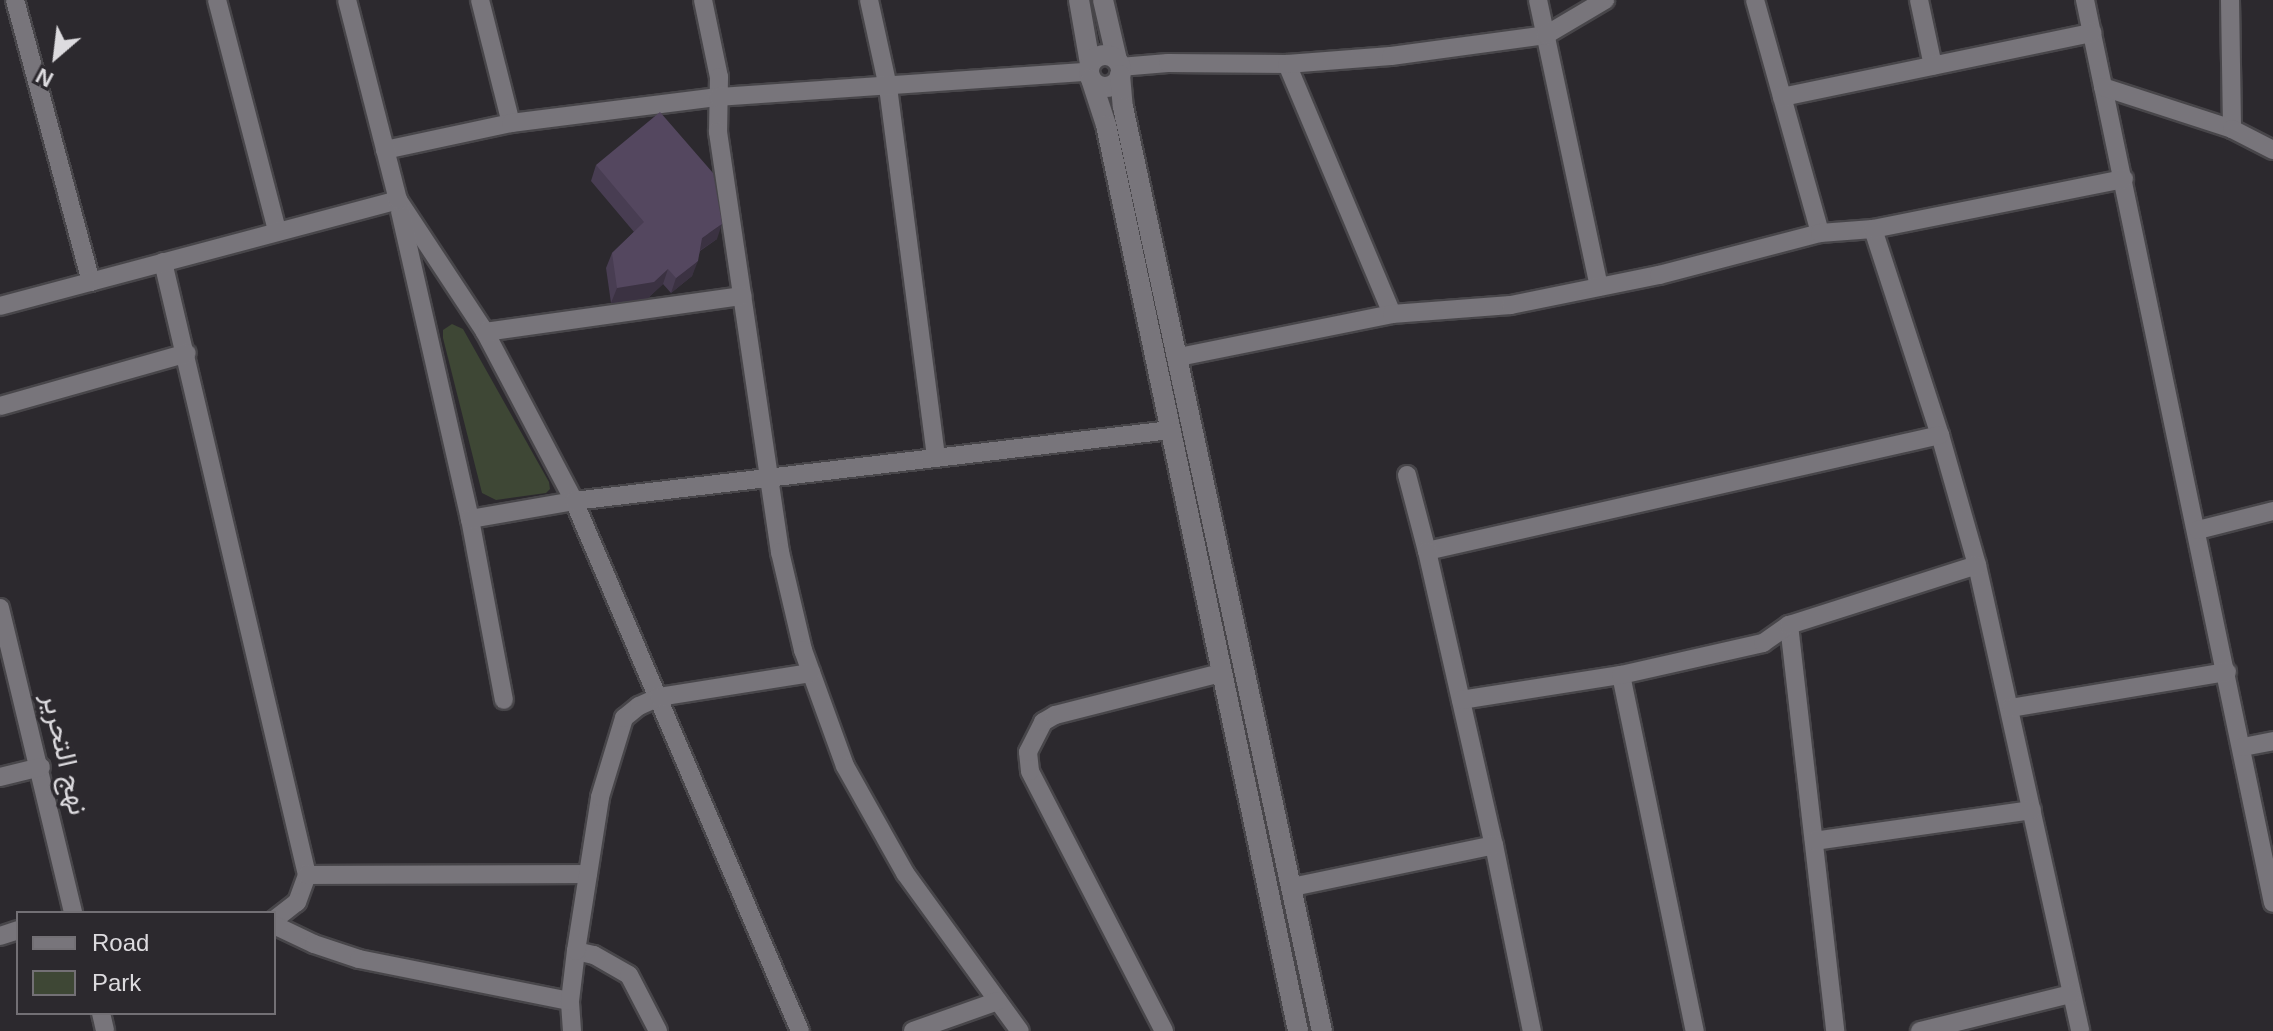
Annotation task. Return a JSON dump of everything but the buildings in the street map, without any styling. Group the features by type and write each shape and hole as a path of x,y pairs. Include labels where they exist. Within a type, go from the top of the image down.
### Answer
{"main road":[{"path":"1079,0 1090,72 1106,125 1298,1031"},
{"path":"1103,0 1322,1031"},
{"path":"1090,72 1098,86 1109,87 1119,67"}],"street":[{"path":"15,0 91,282"},
{"path":"217,0 277,230"},
{"path":"347,0 398,200 470,519 504,700"},
{"path":"480,0 511,123"},
{"path":"703,0 719,77 718,132 783,565 811,673 845,766 905,873 1020,1031"},
{"path":"869,0 888,87 936,457"},
{"path":"1538,0 1599,287"},
{"path":"1119,67 1168,63 1287,64 1391,56 1546,35 1605,0"},
{"path":"1755,0 1820,233"},
{"path":"1919,0 1933,66"},
{"path":"2085,0 2198,530 2273,903"},
{"path":"2230,0 2232,129"},
{"path":"1782,97 2092,33"},
{"path":"1287,64 1392,314"},
{"path":"385,150 511,123 718,97 1090,72"},
{"path":"2103,87 2232,129 2273,150"},
{"path":"1179,357 1392,314 1511,305 1599,287 1820,233 1873,229 2124,179"},
{"path":"0,306 398,200"},
{"path":"398,200 485,332 574,501 800,1031"},
{"path":"1873,229 1940,435 1977,565 2080,1031"},
{"path":"163,262 187,353 307,875 297,902 276,920"},
{"path":"485,332 742,296"},
{"path":"0,406 187,353"},
{"path":"470,519 574,501 1170,430"},
{"path":"1427,551 1940,435"},
{"path":"1407,475 1494,845 1532,1031"},
{"path":"2198,530 2273,511"},
{"path":"1461,700 1621,675 1763,643 1789,625 1977,565"},
{"name":"نهج التحرير","path":"0,610 41,767 70,911"},
{"path":"1789,625 1835,1031"},
{"path":"2011,708 2227,672"},
{"path":"572,1031 570,1001 600,797 624,718 639,706 659,697 811,673"},
{"path":"1164,1031 1030,771 1028,752 1043,722 1055,715 1221,673"},
{"path":"1621,675 1695,1031"},
{"path":"2243,747 2273,741"},
{"path":"0,777 41,767"},
{"path":"1814,841 2032,810"},
{"path":"1292,887 1494,845"},
{"path":"307,875 588,874"},
{"path":"276,923 314,944 359,959 570,1001"},
{"path":"576,951 594,955 629,975 658,1031"},
{"path":"1920,1031 2071,994"},
{"path":"913,1031 998,1001"}],"green space":[{"path":"452,324 463,329 549,482 550,489 546,493 496,500 482,493 443,338 443,330"}]}
